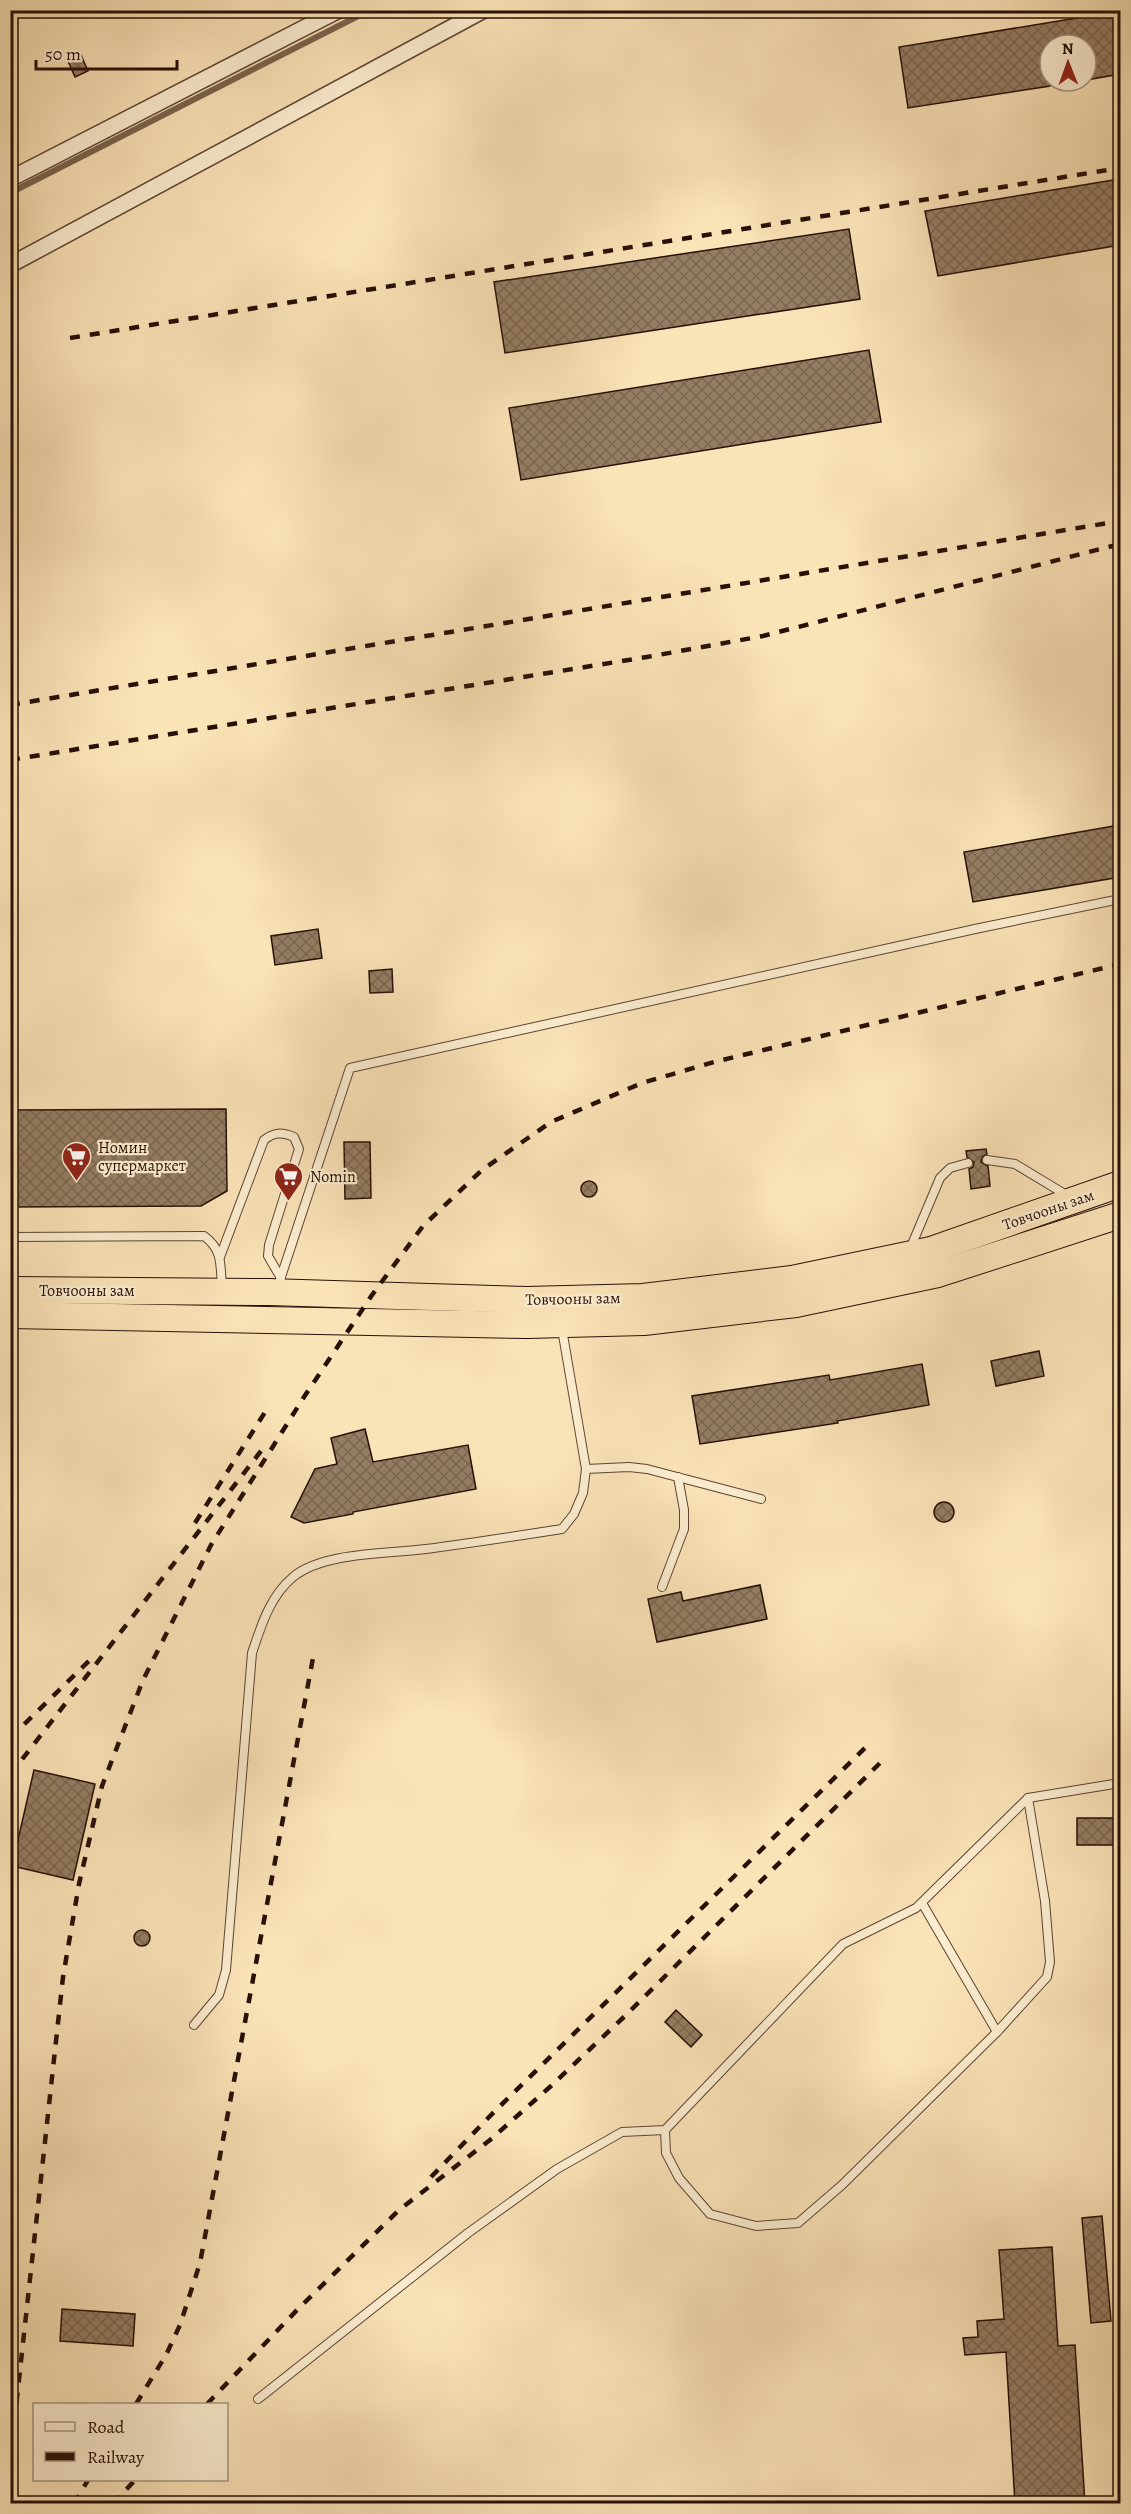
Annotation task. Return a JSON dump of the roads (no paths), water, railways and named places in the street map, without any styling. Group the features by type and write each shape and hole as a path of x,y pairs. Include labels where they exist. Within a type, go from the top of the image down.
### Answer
{"highway":[{"name":"Товчооны зам","path":"10,1290 222,1291 278,1285 527,1300 643,1297 792,1279 931,1250 1120,1184"},
{"name":"Товчооны зам","path":"10,1315 561,1324 644,1322 796,1304 938,1274 1120,1215"}],"street":[{"path":"10,179 339,10"},
{"path":"10,265 484,10"}],"lane":[{"path":"278,1285 350,1068 1120,899"},
{"path":"220,1257 264,1140 271,1135 286,1134 294,1137 299,1149 269,1245 268,1256 278,1285"},
{"path":"987,1160 1015,1164 1074,1200"},
{"path":"907,1255 940,1178 950,1168 968,1163"},
{"path":"10,1237 204,1236 215,1244 220,1257 222,1291"},
{"path":"194,2025 219,1995 226,1970 252,1653 264,1617 274,1599 293,1577 312,1567 351,1556 429,1548 562,1529 574,1514 583,1493 586,1469 561,1324"},
{"path":"586,1469 629,1467 678,1477 761,1499"},
{"path":"662,1587 684,1529 684,1510 678,1477"},
{"path":"258,2399 468,2233 557,2169 622,2132 665,2130 843,1944 916,1908 1028,1798 1120,1783"},
{"path":"665,2130 666,2153 679,2178 710,2214 756,2226 798,2223 842,2185 997,2032 1047,1977 1050,1962 1045,1901 1028,1798"},
{"path":"922,1903 997,2032"}],"waterway":[{"path":"10,193 370,10"}],"railway":[{"path":"70,338 1120,168"},
{"path":"10,705 1120,521"},
{"path":"10,760 647,657 763,636 1120,544"},
{"path":"10,2462 63,1977 79,1884 102,1786 143,1680 211,1545 304,1397 372,1295 423,1226 482,1170 551,1122 642,1083 714,1062 1120,964"},
{"path":"195,1523 267,1409"},
{"path":"10,1775 261,1451"},
{"path":"137,2403 166,2355 180,2325 200,2263 313,1658"},
{"path":"10,1738 90,1660"},
{"path":"431,2177 494,2112 866,1747"},
{"path":"208,2403 298,2309 399,2210 490,2140 551,2086 626,2015 881,1762"},
{"path":"74,2504 87,2481"},
{"path":"113,2504 134,2481"}],"place":[{"name":"Номин супермаркет","path":"77,1182"},
{"name":"Nomin","path":"289,1202"}]}
